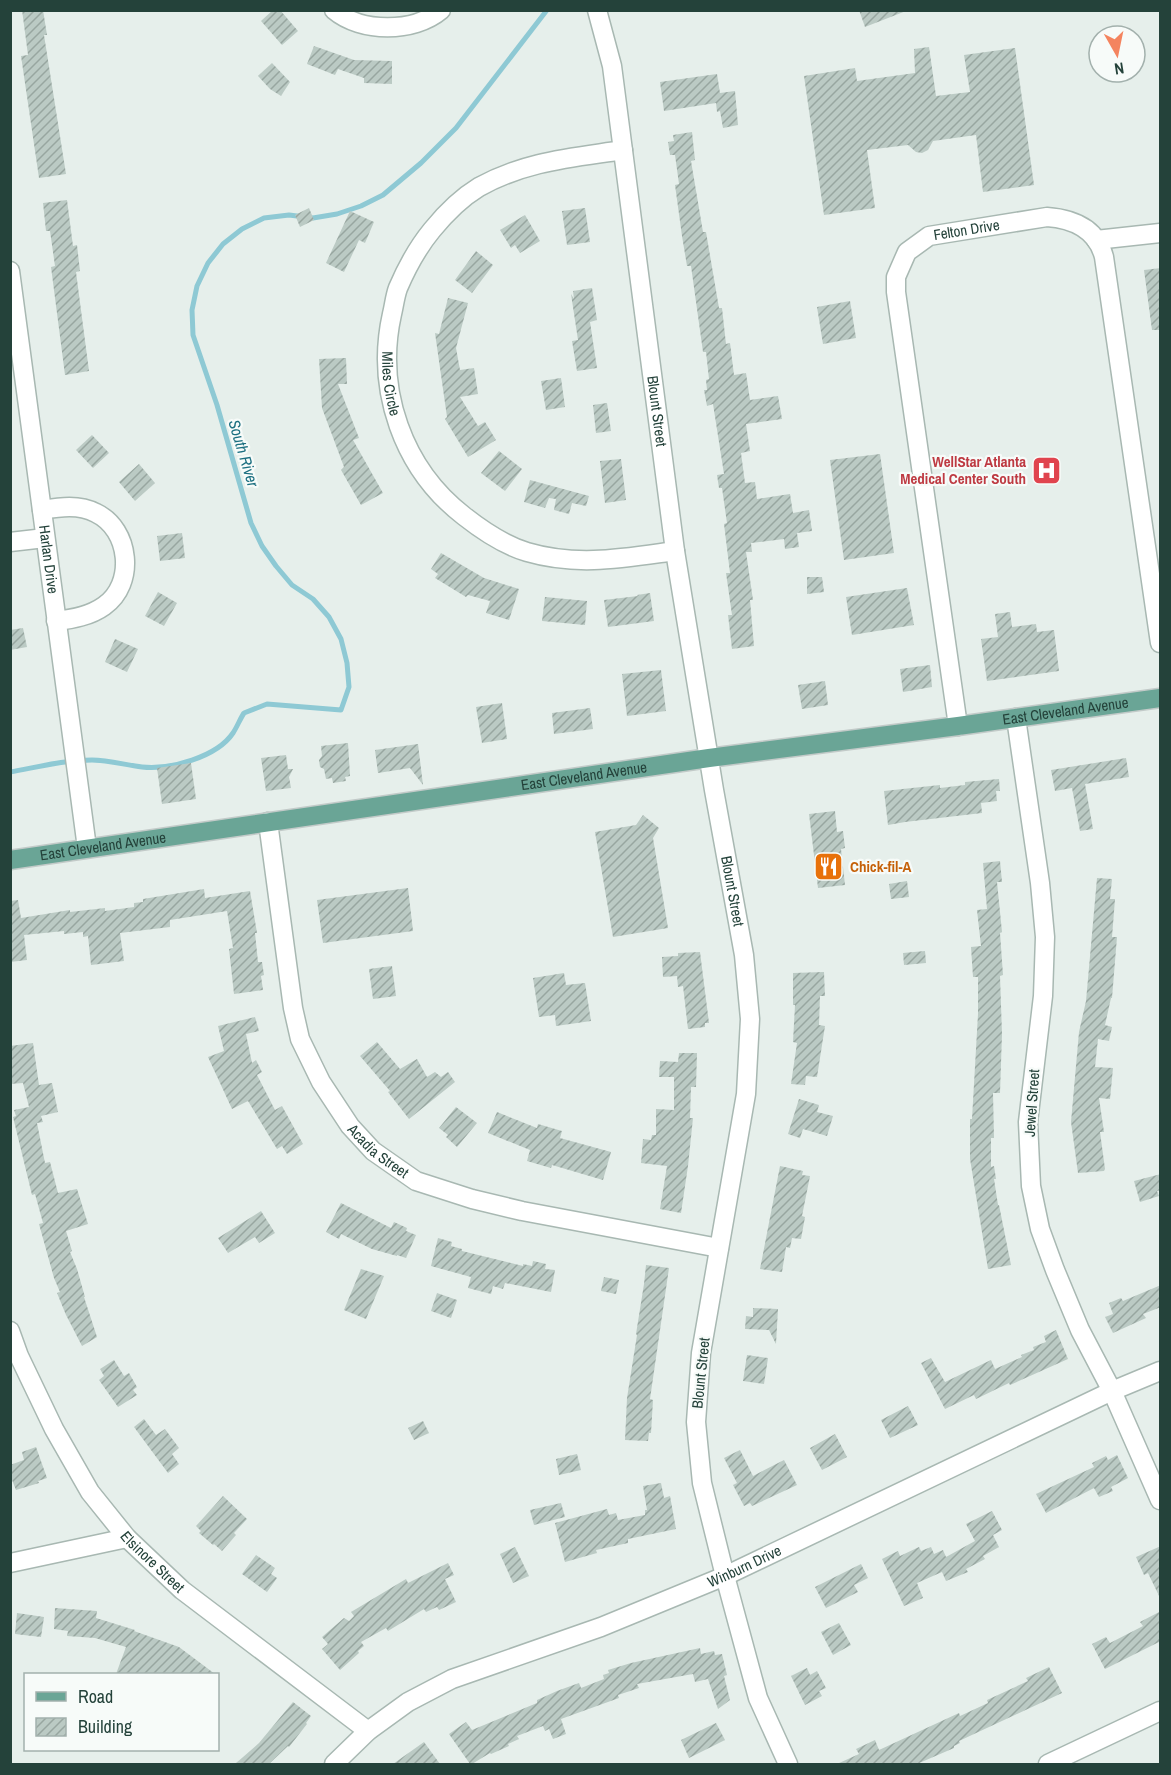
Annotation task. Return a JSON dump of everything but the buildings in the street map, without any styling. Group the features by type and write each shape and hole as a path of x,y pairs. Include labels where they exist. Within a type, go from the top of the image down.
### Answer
{"main road":[{"name":"East Cleveland Avenue","path":"10,860 709,758 1161,698"}],"street":[{"path":"334,10 361,24 379,28 402,27 421,22 441,10"},
{"name":"Blount Street","path":"597,10 612,66 675,551 744,958 750,1019 746,1094 701,1353 696,1422 702,1483 758,1698 788,1764"},
{"name":"Miles Circle","path":"623,150 547,161 518,169 478,188 446,214 418,248 397,290 387,336 388,380 398,427 418,467 446,502 485,533 526,551 570,561 608,560 675,551"},
{"name":"Felton Drive","path":"958,726 896,292 896,277 907,252 929,236 1047,218 1064,218 1083,227 1096,240"},
{"path":"1096,240 1161,233"},
{"path":"1096,240 1101,244 1104,257 1161,643"},
{"name":"Harlan Drive","path":"10,271 87,848"},
{"path":"42,510 73,507 98,513 115,531 122,544 126,560 123,583 106,605 78,618 56,621"},
{"path":"10,542 45,538"},
{"name":"Jewel Street","path":"1016,718 1040,883 1045,937 1043,996 1028,1122 1031,1186 1040,1228 1055,1270 1080,1330 1112,1391 1161,1500"},
{"name":"Acadia Street","path":"268,822 293,1008 300,1039 321,1082 350,1126 372,1151 416,1180 472,1199 522,1211 719,1248"},
{"name":"Elsinore Street","path":"10,1331 19,1356 54,1430 90,1492 127,1538 182,1590 368,1731"},
{"name":"Winburn Drive","path":"334,1764 368,1731 408,1702 452,1679 601,1627 725,1576 1112,1391 1161,1371"},
{"path":"10,1563 127,1538"},
{"path":"1048,1764 1161,1711"}],"waterway":[{"name":"South River","path":"10,772 82,760 142,767 179,764 216,749 233,733 244,713 267,704 341,710 349,687 347,663 341,639 329,617 313,599 292,585 276,566 262,546 251,523 217,405 193,335 192,310 197,286 208,263 223,244 242,229 264,218 289,215 313,218 337,214 383,195 421,163 456,128 547,10"}],"place":[{"name":"WellStar Atlanta Medical Center South","path":"1047,471"},
{"name":"Chick-fil-A","path":"829,867"}]}
